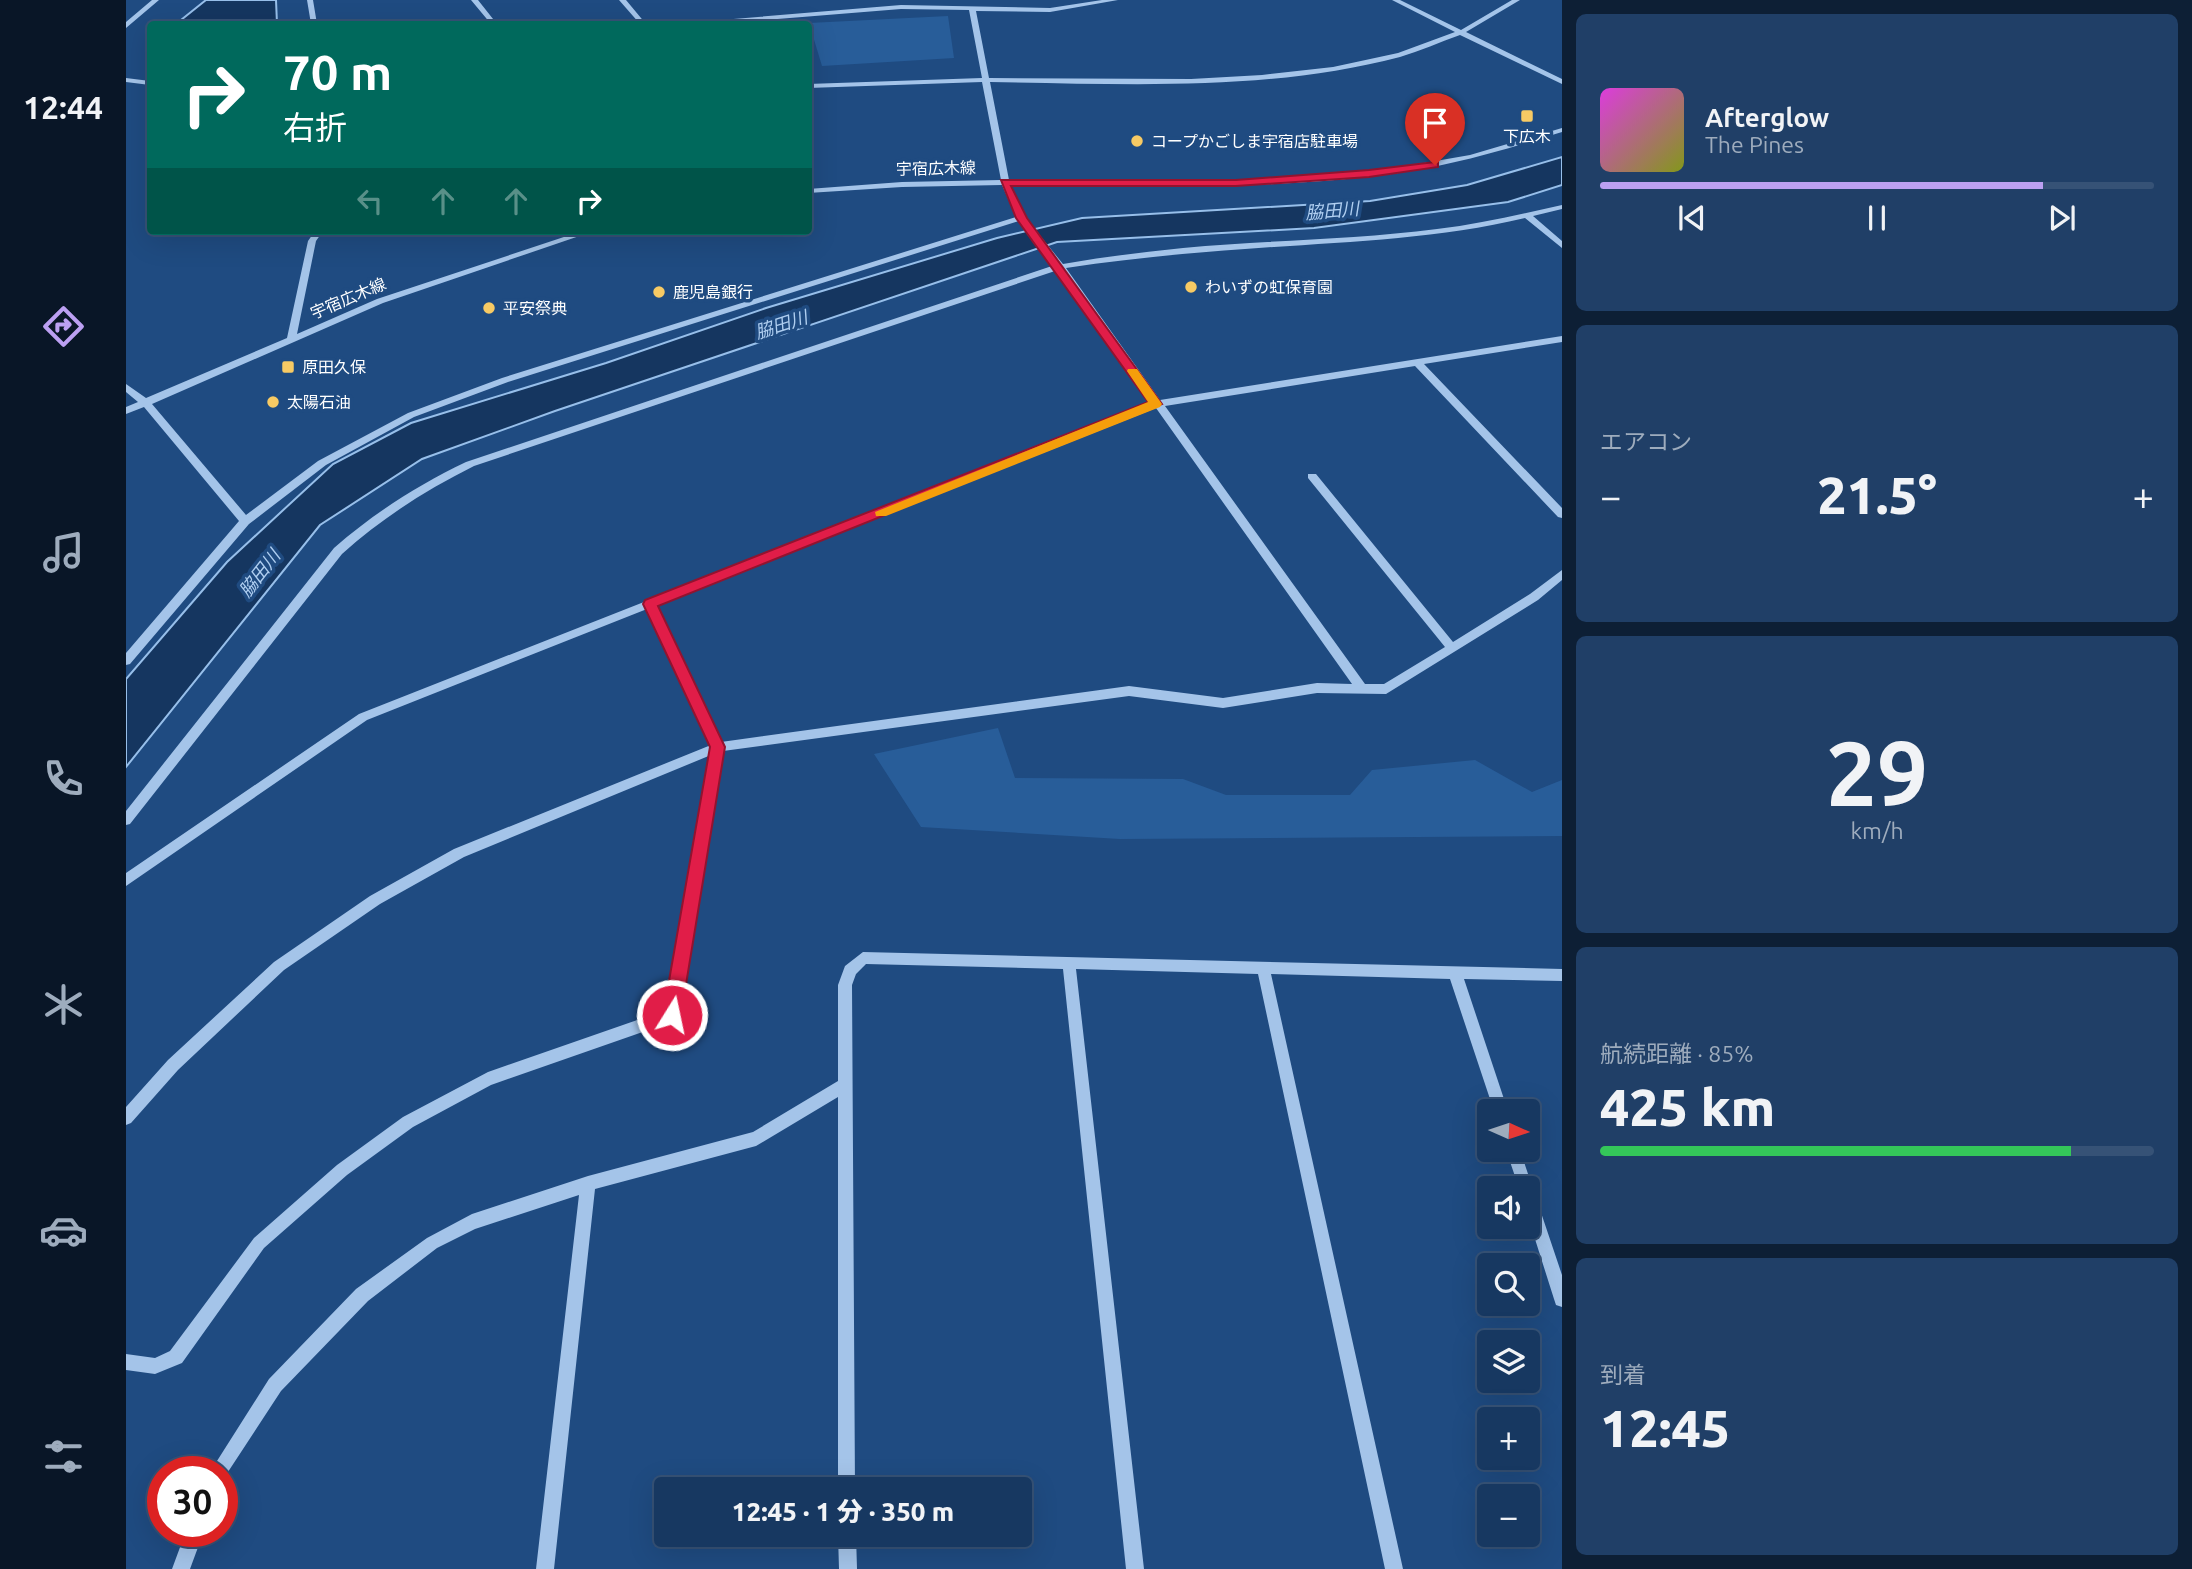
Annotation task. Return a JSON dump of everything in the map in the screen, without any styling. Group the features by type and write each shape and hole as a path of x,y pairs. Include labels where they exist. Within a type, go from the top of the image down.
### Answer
{"street":[{"path":"126,26 156,0"},
{"path":"310,0 314,21"},
{"path":"474,0 492,21"},
{"path":"622,0 640,21"},
{"path":"768,21 901,7 1050,10 1115,0"},
{"path":"1395,0 1562,82"},
{"path":"812,86 984,80 1195,80 1294,74 1394,55 1482,22 1517,0"},
{"path":"972,8 1005,183 1025,222 1361,688"},
{"path":"126,79 147,82"},
{"name":"宇宿広木線","path":"812,191 896,184 1236,183 1369,173 1435,165 1562,130"},
{"path":"126,820 338,551 356,534 431,483 509,451 1056,263 1149,251 1411,234 1562,207"},
{"path":"1525,215 1562,246"},
{"path":"126,661 245,521 322,463 411,415 452,398 1025,222"},
{"path":"291,340 312,241 316,235"},
{"name":"宇宿広木線","path":"126,411 380,301 578,235"},
{"path":"126,880 363,718 1156,404 1562,339"},
{"path":"1417,362 1562,514"},
{"path":"126,387 146,403 245,521"},
{"path":"1312,476 1452,648"},
{"path":"126,1118 173,1065 279,966 375,900 459,853 718,747 1129,691 1223,703 1317,688 1386,689 1534,597 1562,574"},
{"path":"126,1362 155,1366 176,1357 259,1244 342,1170 408,1122 488,1079 672,1015 718,747 650,604"},
{"path":"847,1477 845,985 850,970 863,958 1562,975"},
{"path":"1069,964 1135,1569"},
{"path":"1263,968 1394,1569"},
{"path":"1455,973 1497,1099"},
{"path":"228,1456 275,1385 362,1295 432,1243 472,1222 588,1184 756,1139 844,1086"},
{"path":"545,1569 588,1184"},
{"path":"1540,1231 1562,1299"},
{"path":"181,1569 189,1547"},
{"path":"847,1547 848,1569"}],"shaded area":[{"path":"948,16 954,58 822,66 812,33 812,23"},
{"path":"998,728 1015,778 1183,779 1226,795 1350,795 1372,770 1475,760 1532,792 1562,780 1562,836 1120,839 921,827 874,754"}],"water":[{"path":"206,0 276,0 277,21 180,21"},
{"name":"脇田川","path":"1562,157 1562,185 1508,202 1314,228 1057,242 555,411 422,459 320,525 126,767 126,679 227,562 333,464 411,423 606,363 766,308 997,238 1082,218 1370,201 1467,185"}],"slow traffic":[{"path":"881,512 1156,404 1133,371"}],"place":[{"name":"下広木","path":"1527,116"},
{"name":"コープかごしま宇宿店駐車場","path":"1137,141"},
{"name":"わいずの虹保育園","path":"1191,287"},
{"name":"鹿児島銀行","path":"659,292"},
{"name":"平安祭典","path":"489,308"},
{"name":"原田久保","path":"288,367"},
{"name":"太陽石油","path":"273,402"}],"route":[{"path":"672,1015 718,747 650,604 1156,404 1054,258 1021,218 1005,183 1236,183 1298,180 1435,165"}]}
